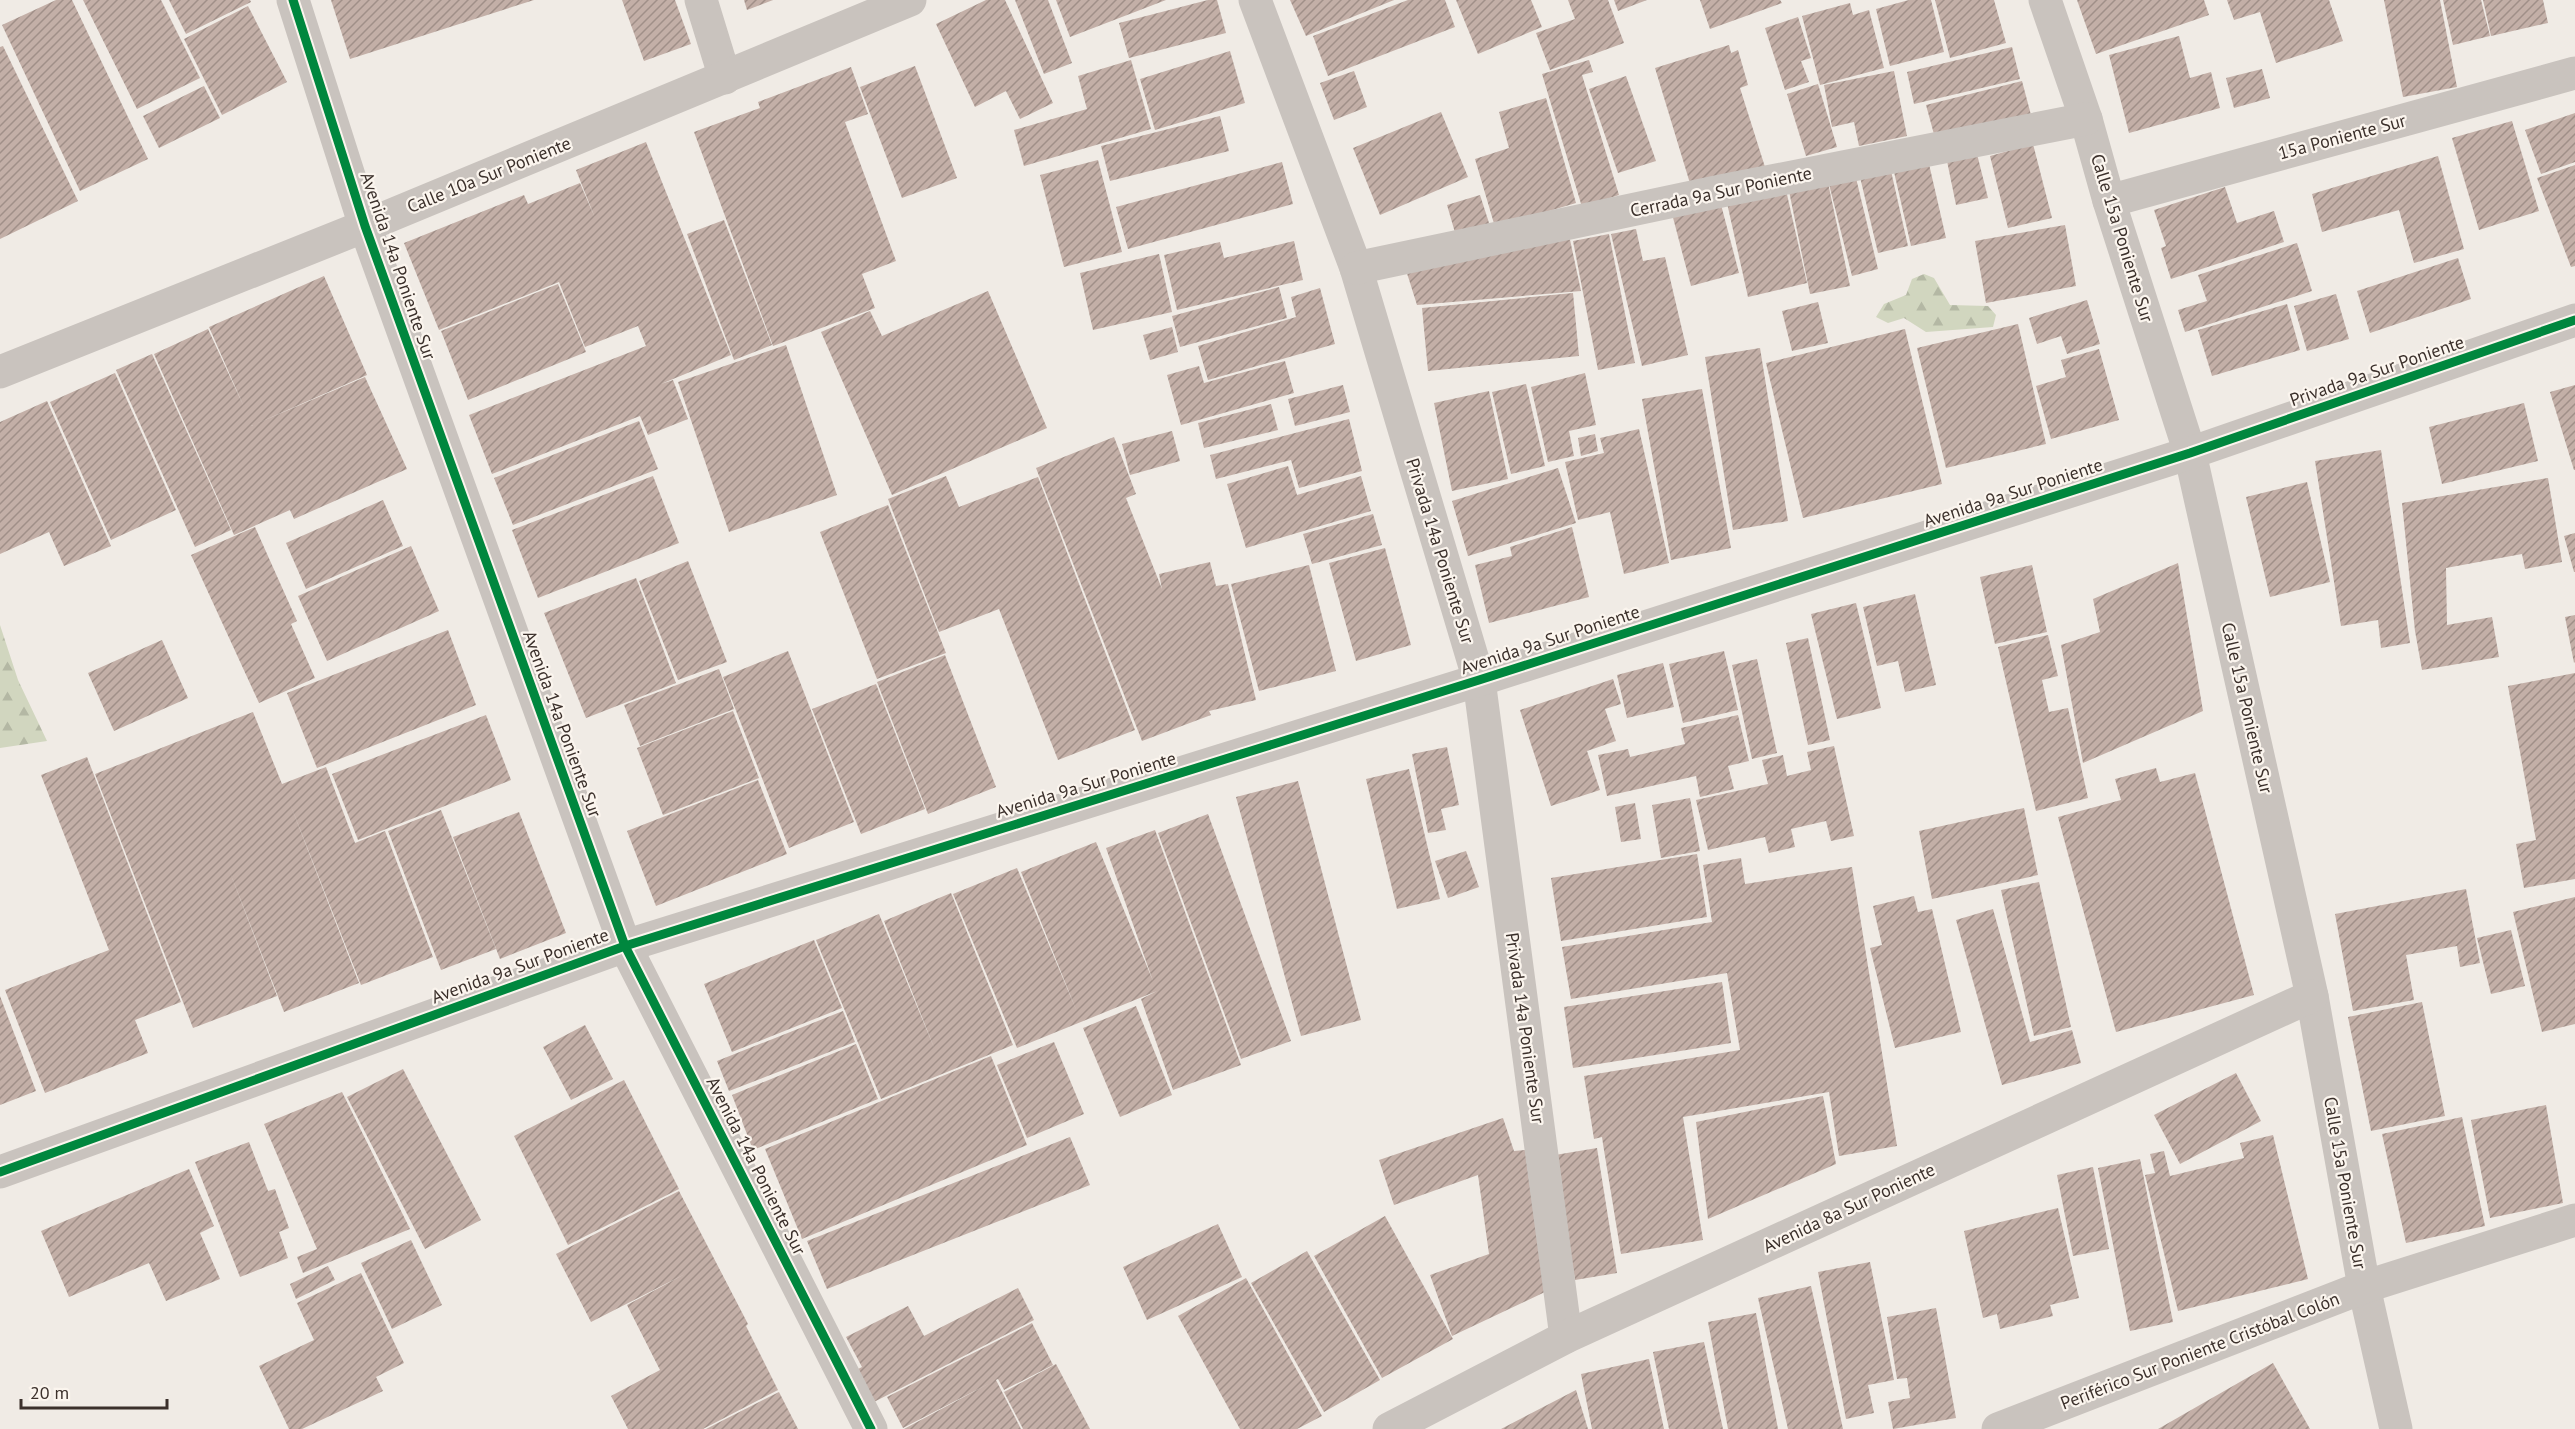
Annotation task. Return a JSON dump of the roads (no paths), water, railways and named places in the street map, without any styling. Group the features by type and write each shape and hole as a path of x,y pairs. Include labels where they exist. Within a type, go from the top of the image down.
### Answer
{"street":[{"name":"Avenida 14a Poniente Sur","path":"293,0 365,226 625,946 871,1429"},
{"path":"701,0 725,78"},
{"name":"Calle 10a Sur Poniente","path":"0,372 365,226 910,0"},
{"name":"Privada 14a Poniente Sur","path":"1254,0 1356,268 1479,680 1566,1337"},
{"name":"Calle 15a Poniente Sur","path":"2045,0 2086,119 2109,201 2190,453 2312,996 2364,1287 2396,1429"},
{"name":"15a Poniente Sur","path":"2109,201 2575,73"},
{"name":"Cerrada 9a Sur Poniente","path":"1356,268 1721,191 2086,119"},
{"name":"Privada 9a Sur Poniente","path":"2190,453 2575,320"},
{"name":"Avenida 9a Sur Poniente","path":"0,1172 625,946 1479,680 2190,453"},
{"name":"Avenida 8a Sur Poniente","path":"1389,1429 1566,1337 2312,996"},
{"name":"Periférico Sur Poniente Cristóbal Colón","path":"1998,1429 2364,1287 2575,1220"}]}
